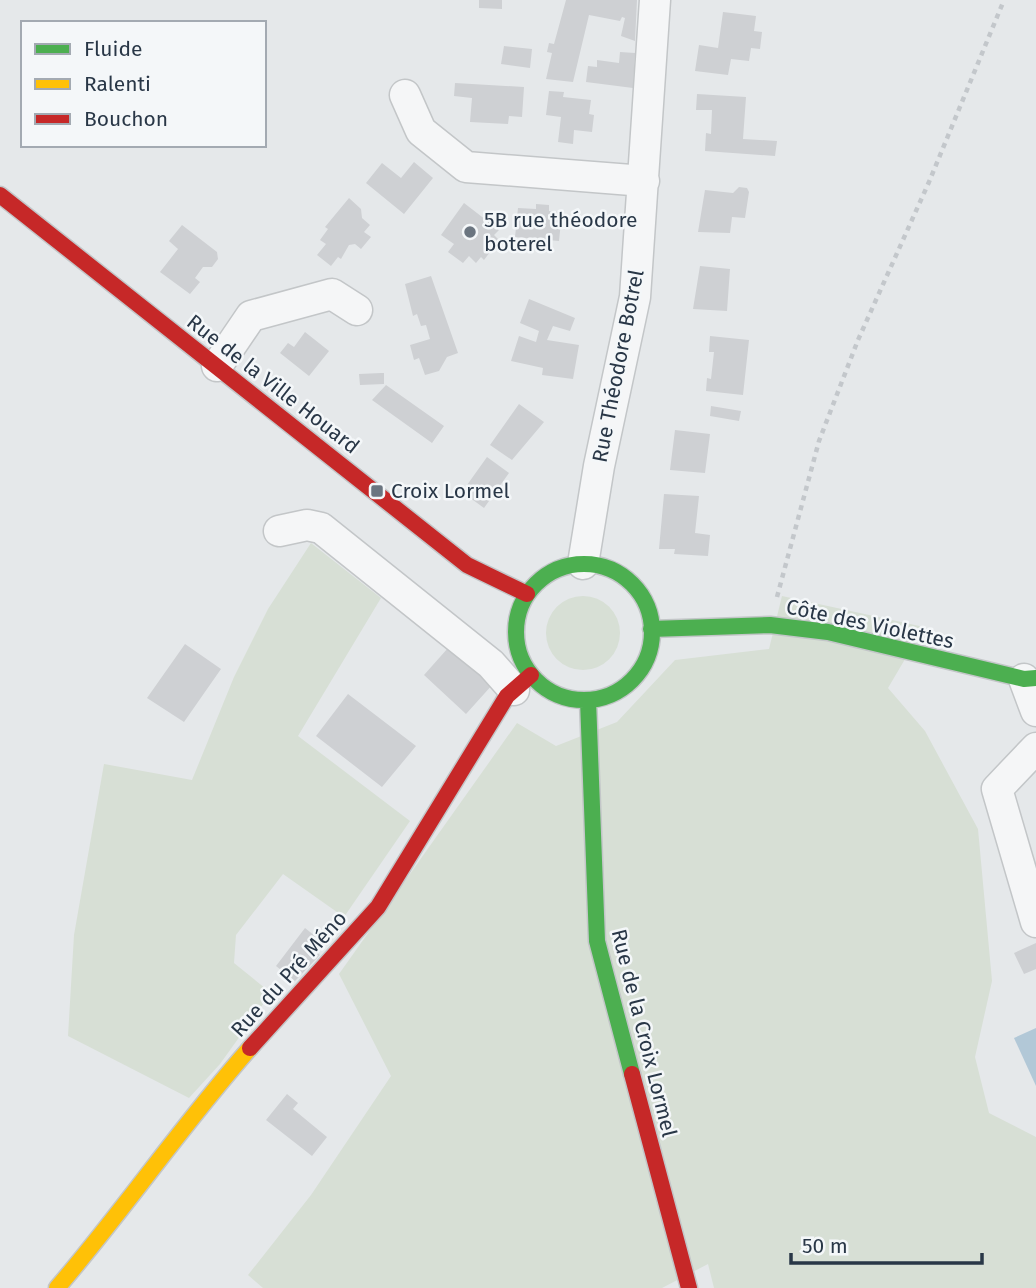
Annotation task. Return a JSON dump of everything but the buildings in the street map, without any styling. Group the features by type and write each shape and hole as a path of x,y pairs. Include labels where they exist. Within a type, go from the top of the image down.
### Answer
{"street":[{"name":"Rue Théodore Botrel","path":"583,564 598,466 635,297 655,0"},
{"path":"405,95 421,131 466,167 644,181"},
{"name":"Rue de la Ville Houard","path":"0,195 467,565 527,594"},
{"path":"217,366 251,316 332,294 357,310"},
{"path":"279,531 307,525 321,528 491,664 523,683 567,698 588,700 609,696 626,686 639,672 648,655 651,629 649,612 639,592 624,577 605,567 583,564 562,567 542,578 527,594 518,615 516,637 522,659 523,683"},
{"name":"Côte des Violettes","path":"651,629 770,625 828,632 1030,678"},
{"path":"1030,678 1036,711"},
{"name":"Rue du Pré Méno","path":"57,1288 97,1242 176,1136 378,907 507,696 523,683"},
{"name":"Rue de la Croix Lormel","path":"588,700 597,941 689,1288"},
{"path":"1036,748 997,789 1036,922"}],"path":[{"path":"770,625 819,441 858,340 929,182 1004,0"}],"shaded area":[{"path":"311,543 381,598 298,736 410,821 344,917 283,874 236,935 234,963 271,993 220,1064 189,1098 68,1036 74,935 104,764 192,780 234,677 268,609"},
{"path":"576,596 590,596 604,602 614,612 620,633 614,654 604,664 590,670 576,670 562,664 552,654 546,640 546,626 552,612 562,602"},
{"path":"782,596 924,627 888,688 925,731 978,829 992,981 975,1057 989,1113 1036,1137 1036,1288 714,1288 708,1264 662,1288 263,1288 248,1275 311,1195 391,1076 339,974 517,723 556,746 617,722 675,660 769,649"}],"water":[{"path":"1036,1028 1036,1086 1014,1038"}],"traffic: fast":[{"path":"584,564 610,570 632,584 646,606 652,632 646,658 632,680 610,694 584,700 558,694 536,680 522,658 516,632 522,606 536,584 558,570 584,564"},
{"path":"651,629 770,625 828,632 1024,679 1036,678"},
{"path":"588,700 597,941 632,1074"}],"traffic: slow":[{"path":"57,1288 250,1048"}],"traffic: jam":[{"path":"0,195 467,565 527,594"},
{"path":"250,1048 378,907 507,696 531,675"},
{"path":"632,1074 689,1288"}],"place":[{"name":"5B rue théodore boterel","path":"470,232"},
{"name":"Croix Lormel","path":"377,491"}]}
